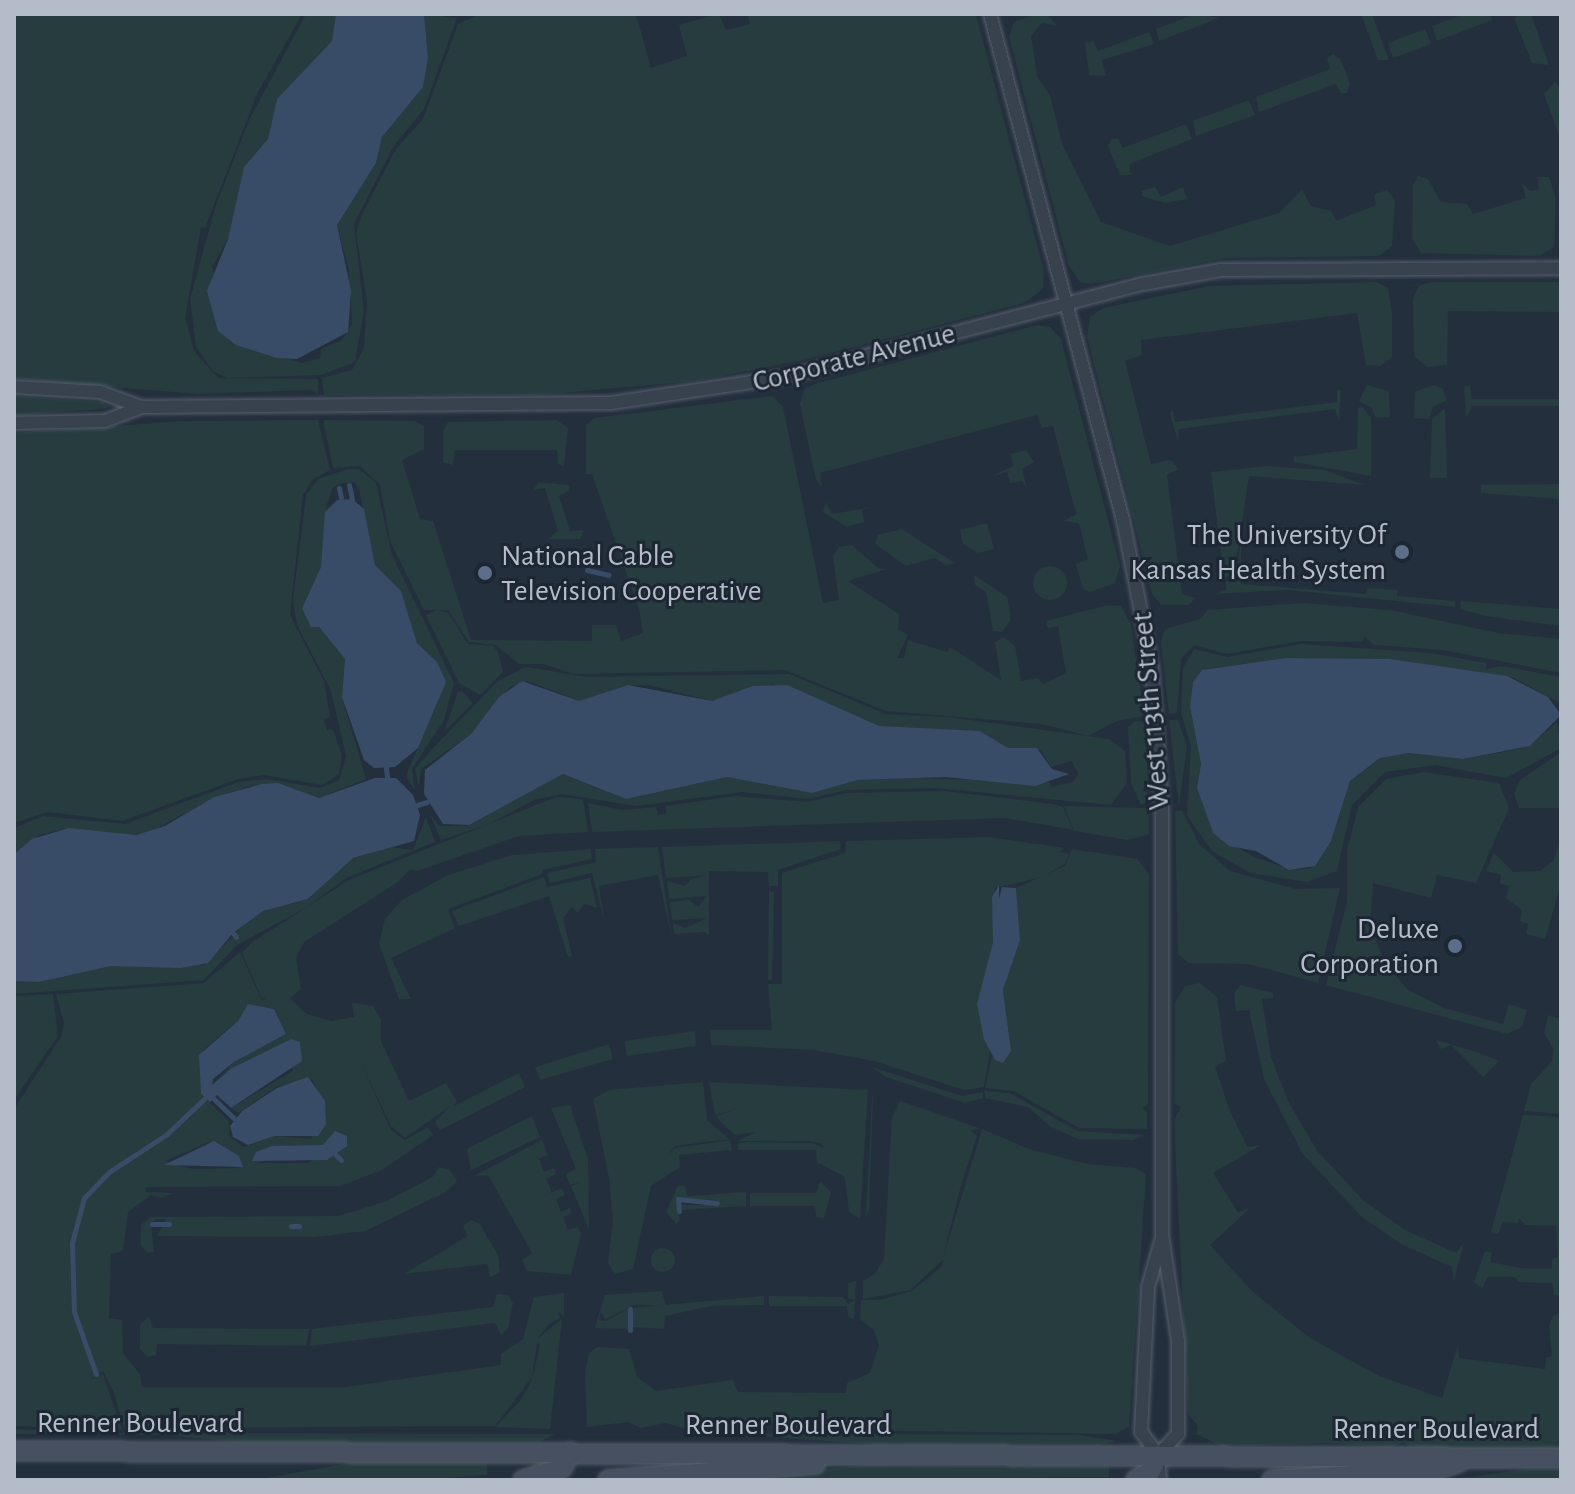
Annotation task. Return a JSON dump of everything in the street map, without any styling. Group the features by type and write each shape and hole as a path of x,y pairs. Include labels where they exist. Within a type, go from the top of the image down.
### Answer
{"main road":[{"name":"Renner Boulevard","path":"14,1451 1561,1458"},
{"path":"523,1480 562,1468 570,1452"},
{"path":"608,1480 817,1464 840,1454"},
{"path":"1136,1480 1151,1471 1158,1455"},
{"path":"1272,1480 1436,1470 1469,1458"}],"street":[{"name":"West 113th Street","path":"990,14 1123,520 1152,668 1162,808 1162,1235 1178,1341 1178,1434 1158,1455"},
{"name":"Corporate Avenue","path":"14,387 100,392 141,407 544,406 666,397 785,377 1156,281 1245,268 1561,268"},
{"name":"Corporate Avenue","path":"14,423 105,421 141,407"},
{"name":"West 113th Street","path":"1160,1480 1158,1455 1141,1432 1148,1287 1162,1235"}],"green space":[{"path":"14,14 302,14 258,92 205,228 201,227 185,318 194,351 218,378 318,379 318,394 310,390 198,394 14,379"},
{"path":"306,14 336,14 332,41 277,99 268,139 244,167 228,239 212,267 236,344 302,363 320,358 321,349 342,340 352,324 349,270 337,225 376,163 382,137 423,87 428,58 424,14 457,18 424,109 393,147 354,224 364,310 355,362 321,375 227,378 213,371 196,347 190,299 216,205 249,120"},
{"path":"480,14 636,14 651,68 687,56 679,25 719,14 726,30 750,24 748,14 976,14 1044,271 1043,289 1024,303 808,359 696,381 539,395 324,395 322,378 352,370 364,348 367,301 356,234 361,216 396,149 423,119 458,24"},
{"path":"1037,14 1048,15 1057,26 1042,23 1031,36 1037,76 1050,96 1063,146 1101,222 1170,246 1279,213 1302,190 1311,206 1331,211 1336,221 1376,205 1374,194 1387,190 1395,200 1392,246 1379,256 1227,258 1092,284 1080,282 1069,266 1009,37 1014,22"},
{"path":"1195,14 1219,18 1159,41 1156,29"},
{"path":"1361,14 1372,14 1389,60 1378,60"},
{"path":"1464,14 1490,14 1492,20 1437,41 1432,26"},
{"path":"1520,14 1531,14 1549,65 1532,63 1514,18"},
{"path":"1425,29 1431,44 1393,58 1388,43"},
{"path":"1149,32 1154,44 1102,60 1106,76 1089,75 1085,43 1093,41 1098,51"},
{"path":"1333,54 1340,59 1350,83 1347,93 1341,93 1336,84 1259,112 1256,97 1330,69 1327,58"},
{"path":"1556,81 1561,92 1561,140 1544,94"},
{"path":"1249,100 1255,115 1196,136 1193,121"},
{"path":"1186,124 1192,139 1129,164 1131,175 1120,175 1108,146 1111,139 1118,138 1123,148"},
{"path":"1418,176 1428,179 1441,202 1467,204 1473,214 1526,198 1522,183 1530,191 1539,189 1537,177 1549,177 1556,199 1554,247 1539,256 1421,253 1412,239 1413,185"},
{"path":"1155,187 1161,197 1183,187 1187,199 1165,203 1142,196 1142,191"},
{"path":"1376,282 1388,288 1392,314 1392,357 1381,366 1366,365 1357,313 1141,340 1142,355 1125,361 1151,464 1171,460 1179,469 1167,475 1182,594 1196,598 1188,605 1161,605 1152,594 1087,336 1090,317 1103,308 1209,286"},
{"path":"1430,282 1561,282 1561,312 1448,311 1447,365 1427,367 1414,356 1413,299 1419,286"},
{"path":"1037,325 1050,327 1061,339 1120,566 1115,583 1090,592 1083,589 1076,564 1088,559 1079,523 1064,521 1076,514 1053,426 1042,428 1037,415 820,473 822,487 816,480 800,404 804,390 814,384"},
{"path":"1367,385 1389,391 1390,417 1376,418 1371,407 1359,401"},
{"path":"1434,385 1443,389 1447,400 1433,407 1429,419 1414,418 1415,392"},
{"path":"1464,386 1470,386 1472,399 1561,399 1561,406 1472,406 1466,418"},
{"path":"1337,390 1341,390 1339,421 1335,409 1179,429 1178,442 1170,413 1173,410 1175,422 1337,402"},
{"path":"14,396 103,402 108,408 14,416"},
{"path":"772,396 783,407 823,603 839,600 833,556 839,547 852,545 878,568 887,569 848,581 899,614 898,629 908,635 897,658 904,658 908,640 947,652 950,647 1001,680 995,642 1004,637 1015,646 1021,681 1038,678 1043,684 1066,673 1058,626 1048,628 1046,621 1108,605 1121,606 1131,624 1144,716 1117,721 1088,736 1042,724 886,711 785,670 573,674 544,664 519,664 496,645 469,642 448,610 424,610 390,541 380,485 360,466 333,468 324,425 324,420 414,421 424,426 424,449 402,460 420,519 433,521 471,640 592,641 592,625 616,625 621,641 643,633 639,609 592,474 586,474 586,425 594,418"},
{"path":"1363,407 1371,418 1371,476 1294,462 1294,457 1357,449 1358,408"},
{"path":"1445,408 1447,478 1430,478 1432,419"},
{"path":"318,420 330,470 313,479 303,495 290,615 324,681 330,717 324,719 327,730 333,729 342,756 339,774 322,785 264,775 238,779 122,821 48,812 14,823 14,433 184,421"},
{"path":"557,420 568,428 564,466 558,464 557,450 455,450 453,465 443,462 443,431 448,422"},
{"path":"1026,450 1034,462 1022,469 1027,489 1022,481 1010,483 1007,472 992,476 1013,466 1011,454"},
{"path":"1267,466 1324,470 1365,485 1249,476 1234,575 1224,577 1211,472"},
{"path":"348,469 359,469 376,483 392,555 454,683 444,720 412,769 415,791 406,775 439,700 432,657 417,643 401,591 375,565 359,489 354,482 344,483 333,487 327,504 321,567 302,607 345,659 342,697 366,779 319,798 284,785 250,786 215,797 152,831 126,836 69,828 40,835 14,854 14,828 43,816 125,824 238,782 268,779 320,788 339,780 346,756 331,691 297,625 293,600 306,495 318,479"},
{"path":"539,482 569,485 569,491 559,496 570,531 584,530 580,539 548,539 558,531 545,488 533,490"},
{"path":"1561,484 1561,499 1481,493 1481,485"},
{"path":"826,502 832,514 873,507 862,510 864,522 847,527 823,512"},
{"path":"987,523 994,549 978,553 963,544 960,530"},
{"path":"902,529 955,563 946,565 935,558 906,566 875,544 878,535"},
{"path":"1241,531 1241,584 1366,594 1367,588 1397,590 1397,596 1455,601 1455,607 1288,590 1214,594 1226,590 1225,582 1237,580"},
{"path":"1050,566 1062,571 1067,583 1062,595 1050,600 1038,595 1033,583 1038,571"},
{"path":"974,575 1007,597 1011,619 1002,632 993,631 986,592 975,585"},
{"path":"1461,601 1561,609 1561,626 1485,616 1460,609"},
{"path":"1302,603 1390,610 1498,633 1561,639 1561,673 1443,650 1374,645 1364,636 1363,642 1301,641 1227,654 1194,645 1181,659 1177,713 1169,714 1161,641 1165,629 1200,619 1208,610"},
{"path":"437,610 448,613 468,644 493,646 498,652 503,672 480,695 459,683 426,615"},
{"path":"1301,644 1430,653 1486,663 1486,669 1501,666 1561,677 1561,704 1514,678 1390,659 1286,658 1206,669 1193,682 1190,707 1201,764 1197,788 1213,833 1254,857 1293,870 1311,868 1331,841 1350,781 1384,756 1409,753 1463,759 1498,753 1530,746 1557,722 1561,748 1506,778 1435,765 1385,772 1352,805 1337,871 1307,882 1250,873 1212,851 1187,816 1191,746 1181,713 1183,668 1194,649 1227,657"},
{"path":"526,667 586,677 789,674 886,714 949,717 1109,739 1125,751 1127,783 1111,805 934,788 847,790 807,799 742,792 636,806 562,794 534,800 487,825 441,840 430,814 439,826 466,826 563,774 626,799 727,777 807,792 857,780 916,778 1049,782 1052,787 1072,782 1079,774 1071,761 1051,767 1041,750 1008,748 984,733 881,727 773,684 712,701 648,685 628,685 579,701 528,681 510,687 472,733 421,769 419,787 415,769 433,748 498,681"},
{"path":"462,691 473,703 444,732 458,692"},
{"path":"1169,720 1178,720 1187,746 1179,805"},
{"path":"1135,721 1144,722 1148,779 1142,791 1147,792 1149,801 1141,805 1131,783 1128,727"},
{"path":"1561,752 1561,808 1519,808 1514,794 1520,780"},
{"path":"1423,772 1499,783 1509,808 1476,883 1437,875 1431,898 1373,883 1370,923 1383,961 1408,990 1444,1008 1503,1024 1509,1004 1527,1010 1522,1027 1507,1034 1326,985 1347,902 1347,849 1359,806 1386,779"},
{"path":"944,791 1063,807 1073,830 1006,818 592,832 588,803 622,810 656,807 658,815 666,814 666,806 735,796 808,802 845,793"},
{"path":"556,797 583,799 588,832 519,836 417,871 410,869 398,882 304,942 296,958 301,989 290,998 306,1014 332,1021 354,1017 352,1003 373,1006 381,1019 381,1041 409,1101 446,1083 457,1102 452,1107 519,1073 525,1087 440,1130 435,1122 450,1106 405,1138 391,1126 362,1065 391,1130 405,1140 428,1127 433,1135 382,1170 340,1186 145,1187 146,1192 173,1193 161,1198 151,1195 128,1212 123,1251 111,1254 109,1318 122,1320 123,1354 140,1374 142,1387 345,1387 501,1365 501,1354 523,1339 534,1297 564,1293 564,1317 558,1311 560,1318 549,1324 537,1339 562,1319 550,1429 495,1427 528,1388 534,1372 540,1344 537,1343 532,1377 495,1426 124,1428 114,1393 103,1371 90,1380 103,1374 122,1430 14,1426 14,1109 61,1037 64,1023 56,994 204,983 240,952 262,1001 268,997 262,999 242,953 251,943 349,880","holes":["248,1004 274,1009 286,1034 234,1062 212,1085 232,1068 291,1039 293,1071 231,1108 238,1113 276,1087 313,1080 326,1111 311,1139 276,1136 243,1147 229,1135 229,1121 201,1094 203,1050 238,1021","335,1131 310,1163 258,1163 285,1146 323,1145","210,1142 240,1168 193,1169 165,1161"]},
{"path":"1064,806 1144,808 1149,810 1149,834 1128,840 1074,831"},
{"path":"1182,810 1199,844 1230,871 1296,889 1340,888 1318,983 1249,964 1189,963 1178,954 1175,811"},
{"path":"426,817 435,842 346,878 307,907 237,945 204,980 14,994 14,981 39,982 111,966 205,965 248,920 263,911 309,899 351,859 391,847 413,850"},
{"path":"1561,836 1561,884 1545,939 1526,934 1528,924 1520,921 1522,910 1506,898 1509,886 1500,883 1501,875 1486,871 1494,853 1513,872 1540,871 1554,860"},
{"path":"988,837 1065,848 1059,852 1069,854 1065,864 1042,877 995,888 993,942 977,1004 990,1051 984,1087 964,1090 874,1061 814,1050 711,1045 710,1030 772,1030 768,984 782,984 782,873 845,853 846,841"},
{"path":"840,841 841,849 778,870 778,886 769,886 768,872 709,871 709,936 705,932 674,934 673,923 685,928 707,918 672,920 670,902 689,900 698,907 707,896 669,899 667,881 685,886 691,879 707,875 666,878 662,847"},
{"path":"658,847 672,939 658,875 599,886 605,924 592,873 550,883 547,873 596,862 595,849"},
{"path":"591,849 592,859 542,870 542,874 448,909 455,928 391,958 411,999 399,999 379,944 385,919 402,900 448,875 512,855"},
{"path":"1072,849 1137,859 1149,874 1148,1104 1142,1108 1147,1112 1147,1129 1079,1128 1014,1091 985,1088 992,1055 995,1060 1010,1043 1003,990 1020,940 1016,888 1065,866"},
{"path":"544,877 547,887 590,878 597,908 584,904 578,913 572,907 563,918 572,956 568,957 549,896 459,926 452,911"},
{"path":"769,891 774,892 772,980 768,980"},
{"path":"1200,983 1217,997 1226,1061 1215,1066 1228,1106 1247,1147 1261,1145 1213,1173 1238,1212 1249,1209 1210,1245 1253,1292 1310,1338 1379,1376 1442,1398 1458,1345 1459,1358 1545,1369 1546,1358 1552,1356 1549,1326 1553,1315 1561,1313 1561,1450 1410,1448 1404,1442 1390,1448 1332,1443 1224,1447 1196,1434 1198,1426 1188,1414 1174,1121 1181,1107 1174,1104 1175,1002 1185,986"},
{"path":"1241,985 1273,993 1273,998 1262,999 1271,1057 1288,1101 1318,1152 1364,1201 1405,1230 1456,1253 1464,1243 1454,1280 1452,1267 1401,1244 1362,1217 1302,1153 1264,1079 1249,1010 1236,1011 1234,993"},
{"path":"53,994 58,1036 14,1100 14,996"},
{"path":"1548,1015 1561,1019 1561,1114 1524,1111 1531,1084 1552,1061 1553,1048 1544,1033"},
{"path":"695,1031 696,1046 627,1056 624,1041"},
{"path":"1436,1040 1477,1052 1499,1061 1483,1077 1451,1045 1441,1049"},
{"path":"609,1044 613,1059 540,1080 535,1067"},
{"path":"872,1067 962,1096 983,1092 983,1098 965,1103 886,1077"},
{"path":"703,1082 707,1120 729,1139 675,1146 667,1156 675,1148 730,1140 732,1150 679,1155 680,1167 651,1186 633,1269 615,1274 608,1263 613,1221 609,1178 593,1099 609,1090"},
{"path":"709,1082 868,1090 860,1219 849,1212 845,1177 817,1162 816,1150 738,1150 738,1143 746,1142 813,1143 824,1148 821,1143 808,1141 737,1141 756,1132 735,1135 721,1122 716,1116 737,1109 715,1115"},
{"path":"985,1091 1009,1093 1078,1131 1144,1135 1133,1140 1078,1139 1051,1127 1028,1107 985,1098"},
{"path":"873,1094 869,1208 866,1217 872,1099"},
{"path":"900,1101 979,1128 971,1131 977,1136 943,1258 982,1129 1029,1149 1087,1164 1136,1168 1146,1174 1129,1427 1115,1434 836,1430 831,1423 795,1430 787,1422 765,1423 758,1429 684,1428 665,1423 641,1428 628,1422 587,1427 585,1371 589,1353 597,1347 629,1349 637,1377 656,1391 733,1380 738,1392 846,1393 847,1383 870,1373 879,1345 874,1330 860,1320 861,1300 880,1300 912,1291 941,1267 944,1259 910,1290 863,1299 863,1281 875,1274 884,1259 892,1118"},
{"path":"570,1105 588,1159 589,1230 571,1186 582,1182 570,1185 566,1174 576,1169 551,1108"},
{"path":"1523,1115 1561,1117 1561,1296 1554,1295 1552,1283 1519,1282 1515,1277 1488,1277 1482,1288 1474,1282 1485,1251 1492,1253 1490,1262 1520,1268 1552,1269 1552,1259 1558,1257 1556,1226 1525,1225 1519,1218 1518,1223 1503,1222 1498,1234 1491,1232"},
{"path":"532,1116 540,1137 471,1170 467,1149"},
{"path":"542,1140 548,1155 539,1159 544,1172 554,1168 556,1174 546,1179 552,1192 529,1202 562,1188 565,1195 556,1199 561,1212 570,1208 572,1213 563,1217 568,1230 578,1227 581,1234 571,1275 527,1271 522,1260 532,1253 488,1175 474,1176"},
{"path":"439,1167 450,1170 457,1181 446,1192 365,1231 315,1237 157,1236 166,1219 157,1219 151,1223 154,1252 148,1253 141,1246 141,1225 150,1217 338,1216 387,1201 434,1176"},
{"path":"820,1181 831,1192 824,1218 816,1217 815,1206 750,1206 750,1193 816,1193"},
{"path":"678,1186 685,1186 687,1196 746,1192 746,1206 682,1210 682,1205 716,1205 717,1200 676,1198 680,1221 676,1224 666,1212"},
{"path":"471,1220 480,1224 498,1255 500,1273 490,1277 487,1264 404,1274 468,1236 463,1226"},
{"path":"663,1248 671,1252 675,1260 671,1268 663,1272 655,1268 651,1260 655,1252"},
{"path":"856,1281 855,1300 848,1298 848,1283"},
{"path":"661,1291 667,1306 634,1305 605,1319 601,1312 599,1320 606,1321 629,1308 628,1329 595,1328 605,1295"},
{"path":"497,1294 508,1295 513,1303 508,1328 501,1335 495,1323 310,1346 312,1329 493,1307"},
{"path":"764,1296 764,1305 711,1306 665,1316 664,1329 632,1327 631,1308"},
{"path":"769,1296 843,1297 848,1304 855,1300 854,1319 848,1317 847,1306 769,1306"},
{"path":"149,1316 153,1328 309,1329 306,1346 157,1344 156,1355 148,1357 140,1349 140,1325"},
{"path":"14,1429 104,1433 555,1434 540,1442 247,1443 167,1435 14,1434"},
{"path":"712,1433 1080,1435 1116,1441 1097,1446 885,1445"},
{"path":"354,1462 487,1462 487,1475 418,1480 14,1480 261,1479"},
{"path":"867,1465 1109,1467 1109,1477 695,1480"},
{"path":"1527,1469 1561,1469 1561,1480 1446,1480"}],"water":[{"path":"336,14 424,14 428,58 423,87 382,137 376,163 337,225 351,290 348,332 297,359 277,358 236,345 218,331 207,291 228,239 244,167 268,139 277,99 332,41"},
{"path":"352,499 364,509 375,565 401,591 417,643 437,662 446,682 418,748 395,767 374,768 364,760 342,697 345,659 319,627 311,627 302,608 321,567 325,512 337,500"},
{"path":"1286,658 1390,659 1507,676 1548,697 1561,715 1530,746 1463,759 1409,753 1380,758 1350,781 1331,841 1315,866 1289,870 1256,851 1229,846 1213,833 1197,788 1201,764 1190,707 1193,682 1202,670"},
{"path":"522,681 579,701 628,685 712,701 753,686 787,685 879,726 980,731 1008,748 1037,748 1052,769 1069,774 1035,786 945,777 857,780 812,793 727,777 626,799 563,774 469,825 443,824 424,794 425,770 472,733 499,697"},
{"path":"375,778 396,778 413,795 420,815 414,841 353,858 308,899 263,911 233,933 208,963 181,968 111,966 39,982 14,981 14,854 32,839 69,828 136,835 165,826 214,797 262,784 278,783 319,798"},
{"path":"999,885 999,898 1002,887 1016,888 1020,940 1003,990 1011,1051 1003,1063 995,1060 984,1039 977,1004 993,942 992,897"},
{"path":"248,1004 274,1009 286,1034 234,1062 213,1079 212,1085 232,1068 291,1039 300,1042 302,1061 231,1108 217,1095 210,1102 201,1094 199,1055 238,1021"},
{"path":"308,1077 325,1101 326,1124 318,1136 275,1136 248,1145 233,1137 230,1126 242,1111 277,1088"},
{"path":"335,1131 347,1136 347,1146 327,1160 252,1161 256,1152 272,1146 323,1145"},
{"path":"214,1141 239,1156 243,1167 164,1165"}],"waterway":[{"path":"349,485 352,499"},
{"path":"339,488 341,498"},
{"path":"587,570 608,575"},
{"path":"386,768 387,778"},
{"path":"417,805 427,802"},
{"path":"233,933 236,937"},
{"path":"96,1374 74,1312 72,1243 84,1198 109,1172 167,1134 205,1098"},
{"path":"213,1098 235,1119"},
{"path":"336,1155 341,1160"},
{"path":"679,1211 678,1199 717,1203"},
{"path":"152,1224 169,1224"},
{"path":"291,1226 299,1226"},
{"path":"630,1309 630,1330"}],"place":[{"name":"The University Of Kansas Health System","path":"1402,552"},
{"name":"National Cable Television Cooperative","path":"485,573"},
{"name":"Deluxe Corporation","path":"1455,946"}]}
